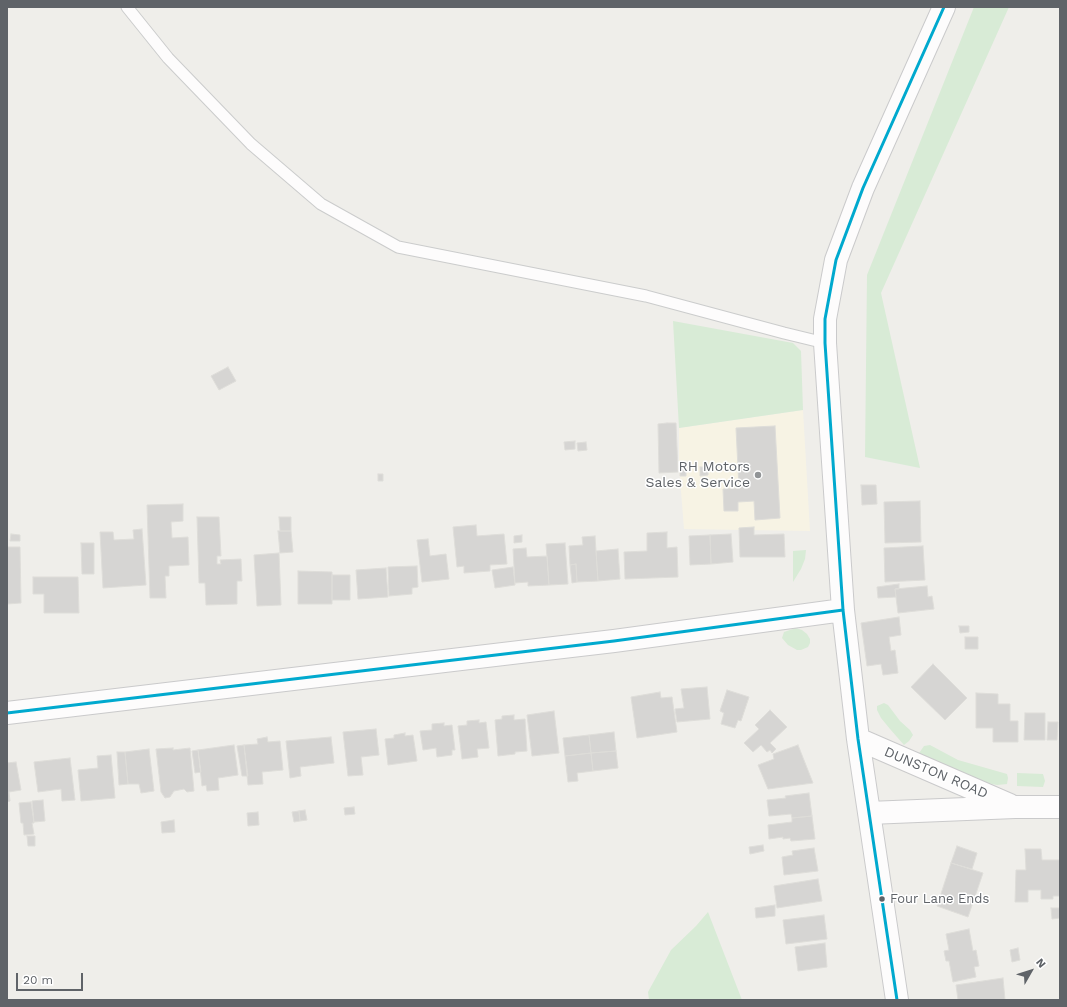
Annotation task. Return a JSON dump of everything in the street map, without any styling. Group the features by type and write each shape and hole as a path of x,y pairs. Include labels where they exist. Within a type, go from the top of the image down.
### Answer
{"main road":[{"path":"897,1000 858,739 843,610 825,343 825,319 836,260 863,188 944,7"},
{"path":"7,713 614,642 843,610"},
{"name":"DUNSTON ROAD","path":"858,739 1015,807"},
{"name":"DUNSTON ROAD","path":"869,813 1015,807 1060,807"}],"lane":[{"path":"127,7 168,58 251,144 322,204 398,247 646,296 784,334 825,343"}],"shaded area":[{"path":"803,410 810,531 684,529 679,466 679,428"}],"green space":[{"path":"974,7 1009,7 881,293 920,468 865,457 867,275"},
{"path":"673,321 793,343 801,351 803,410 679,428"},
{"path":"806,550 805,559 801,569 793,582 793,551"},
{"path":"796,628 802,630 810,639 808,647 801,650 797,650 788,645 782,638 784,632"},
{"path":"884,703 888,705 913,735 904,745 881,718 877,710 877,706"},
{"path":"930,745 958,760 1007,774 1007,784 997,785 972,780 917,756 924,746"},
{"path":"1017,773 1043,774 1045,781 1043,787 1017,786"},
{"path":"708,912 742,1000 649,1000 648,992 671,950"}],"building":[{"path":"228,367 236,381 219,390 211,376"},
{"path":"676,423 678,472 659,473 658,424"},
{"name":"RH Motors Sales & Service","path":"775,426 780,518 755,520 754,501 738,502 738,511 724,511 723,489 739,488 736,428"},
{"path":"575,441 575,449 565,450 564,442"},
{"path":"586,442 587,450 578,451 577,443"},
{"path":"680,466 686,466 686,476 680,476"},
{"path":"700,467 708,467 708,475 700,476"},
{"path":"378,474 383,474 383,481 378,481"},
{"path":"861,485 876,485 877,504 862,505"},
{"path":"920,501 921,542 885,543 884,502"},
{"path":"183,504 183,521 171,522 172,538 188,537 189,565 169,566 169,576 165,576 166,598 150,598 147,505"},
{"path":"197,517 219,517 221,556 217,556 217,564 221,564 220,560 241,559 242,581 237,581 237,604 206,605 205,583 199,583"},
{"path":"279,517 291,517 291,531 280,531"},
{"path":"476,525 477,536 504,534 507,564 490,565 490,571 464,573 464,566 457,567 453,527"},
{"path":"754,527 754,535 784,534 785,557 740,557 739,528"},
{"path":"142,529 146,585 103,588 100,532 113,532 114,540 134,539 133,530"},
{"path":"278,531 291,531 293,552 280,553"},
{"path":"667,532 667,548 677,547 678,577 625,579 624,552 647,551 647,533"},
{"path":"11,534 20,535 20,541 10,541"},
{"path":"731,534 733,562 711,564 710,535"},
{"path":"522,535 522,542 514,543 514,536"},
{"path":"710,535 711,564 690,565 689,536"},
{"path":"595,536 598,581 577,582 576,564 570,565 569,546 583,545 582,537"},
{"path":"428,539 430,556 446,554 449,579 422,582 417,540"},
{"path":"81,543 94,543 94,574 82,574"},
{"path":"565,543 568,584 549,585 546,544"},
{"path":"923,546 925,580 885,582 884,548"},
{"path":"7,547 20,547 21,603 7,604"},
{"path":"526,548 527,557 547,556 549,585 528,586 528,582 515,583 513,549"},
{"path":"618,549 620,579 598,581 596,551"},
{"path":"279,553 281,605 257,606 254,555"},
{"path":"576,564 577,582 572,583 570,565"},
{"path":"417,566 418,587 412,588 412,594 389,596 388,567"},
{"path":"513,567 515,585 495,588 492,570"},
{"path":"386,568 388,597 358,599 356,570"},
{"path":"298,571 332,572 332,604 298,604"},
{"path":"332,575 350,575 350,600 332,600"},
{"path":"33,577 78,577 79,613 44,613 44,594 33,594"},
{"path":"899,584 899,589 895,589 896,597 878,598 877,587"},
{"path":"927,586 928,597 932,596 934,609 898,613 895,589"},
{"path":"899,617 901,635 889,637 891,651 895,650 898,673 883,675 881,664 867,666 861,623"},
{"path":"959,626 969,626 969,632 960,633"},
{"path":"965,637 978,637 978,649 965,649"},
{"path":"933,664 967,698 945,720 911,687"},
{"path":"707,687 710,719 677,722 675,709 684,708 681,689"},
{"path":"727,690 749,697 741,721 738,720 735,728 721,724 724,713 720,711"},
{"path":"660,692 661,698 672,697 677,732 637,738 631,697"},
{"path":"976,693 998,694 998,704 1010,704 1010,721 1018,721 1018,742 993,742 993,728 976,728"},
{"path":"770,710 787,727 770,743 776,749 772,753 770,750 767,752 761,745 753,752 744,743 759,729 755,725"},
{"path":"554,711 559,753 532,756 527,715"},
{"path":"1025,713 1045,713 1045,740 1024,740"},
{"path":"514,715 514,720 525,719 527,751 498,756 495,720 502,719 502,716"},
{"path":"479,720 479,723 486,722 489,748 477,749 478,757 462,759 458,726 467,725 467,721"},
{"path":"1048,722 1058,722 1057,740 1047,740"},
{"path":"444,723 444,726 452,725 455,750 452,750 452,755 437,757 436,748 423,750 420,731 432,730 432,724"},
{"path":"376,729 379,755 361,757 363,775 348,776 343,732"},
{"path":"614,732 616,751 591,753 589,735"},
{"path":"405,733 405,736 413,735 417,761 388,765 385,739 394,738 394,735"},
{"path":"589,735 591,753 565,756 563,738"},
{"path":"267,737 268,742 280,741 283,770 262,772 263,784 248,785 244,745 258,744 257,739"},
{"path":"331,737 334,763 300,767 301,776 290,778 286,741"},
{"path":"234,745 238,775 218,778 219,790 207,791 206,785 202,786 198,750"},
{"path":"244,745 248,776 242,776 237,746"},
{"path":"798,745 813,783 768,789 758,765 774,759 773,754"},
{"path":"173,748 173,750 190,748 194,791 187,792 184,789 174,791 170,797 165,798 161,792 156,749"},
{"path":"149,749 154,791 141,793 139,784 128,784 125,752"},
{"path":"198,750 201,772 195,773 192,751"},
{"path":"616,751 618,768 593,771 591,753"},
{"path":"117,752 125,752 128,784 119,785"},
{"path":"591,753 593,771 577,773 578,781 568,782 565,756"},
{"path":"111,755 115,798 81,801 78,770 98,768 97,756"},
{"path":"70,758 75,800 62,801 61,789 38,792 34,762"},
{"path":"16,762 21,790 9,792 10,801 7,802 7,763"},
{"path":"809,793 812,816 792,818 791,814 769,816 767,800"},
{"path":"43,800 45,821 34,822 32,801"},
{"path":"31,802 34,834 24,835 19,803"},
{"path":"354,807 355,814 345,815 344,808"},
{"path":"305,810 307,820 300,821 299,811"},
{"path":"299,811 300,821 294,822 292,812"},
{"path":"258,812 259,825 248,826 247,813"},
{"path":"812,816 815,839 791,841 790,838 783,839 783,837 769,839 768,825 792,822 792,818"},
{"path":"174,820 175,832 162,833 161,822"},
{"path":"27,836 35,836 35,846 28,846"},
{"path":"763,845 764,851 750,854 749,847"},
{"path":"957,846 977,853 972,869 951,863"},
{"path":"814,848 818,871 784,875 782,857 793,855 792,851"},
{"path":"1025,849 1041,849 1042,860 1060,860 1060,896 1053,896 1053,899 1041,899 1041,890 1028,890 1028,902 1015,902 1016,870 1026,870"},
{"path":"951,863 983,873 968,917 937,906"},
{"path":"818,879 822,901 777,908 774,886"},
{"path":"775,905 775,916 756,918 755,908"},
{"path":"1051,908 1060,908 1060,918 1052,919"},
{"path":"824,915 827,939 786,944 783,920"},
{"path":"969,929 973,951 976,950 979,966 974,967 976,977 953,982 949,961 946,961 944,951 949,950 946,934"},
{"path":"825,943 827,967 798,971 795,947"},
{"path":"1018,948 1020,960 1012,962 1010,950"},
{"path":"1003,978 1005,1000 958,1000 956,985"}],"transit line":[{"path":"897,1000 858,739 843,610 825,343 825,319 836,260 863,188 944,7"},
{"path":"7,713 614,641 843,610"}],"place":[{"name":"RH Motors Sales & Service","path":"758,475"},
{"name":"Four Lane Ends","path":"882,899"}]}
